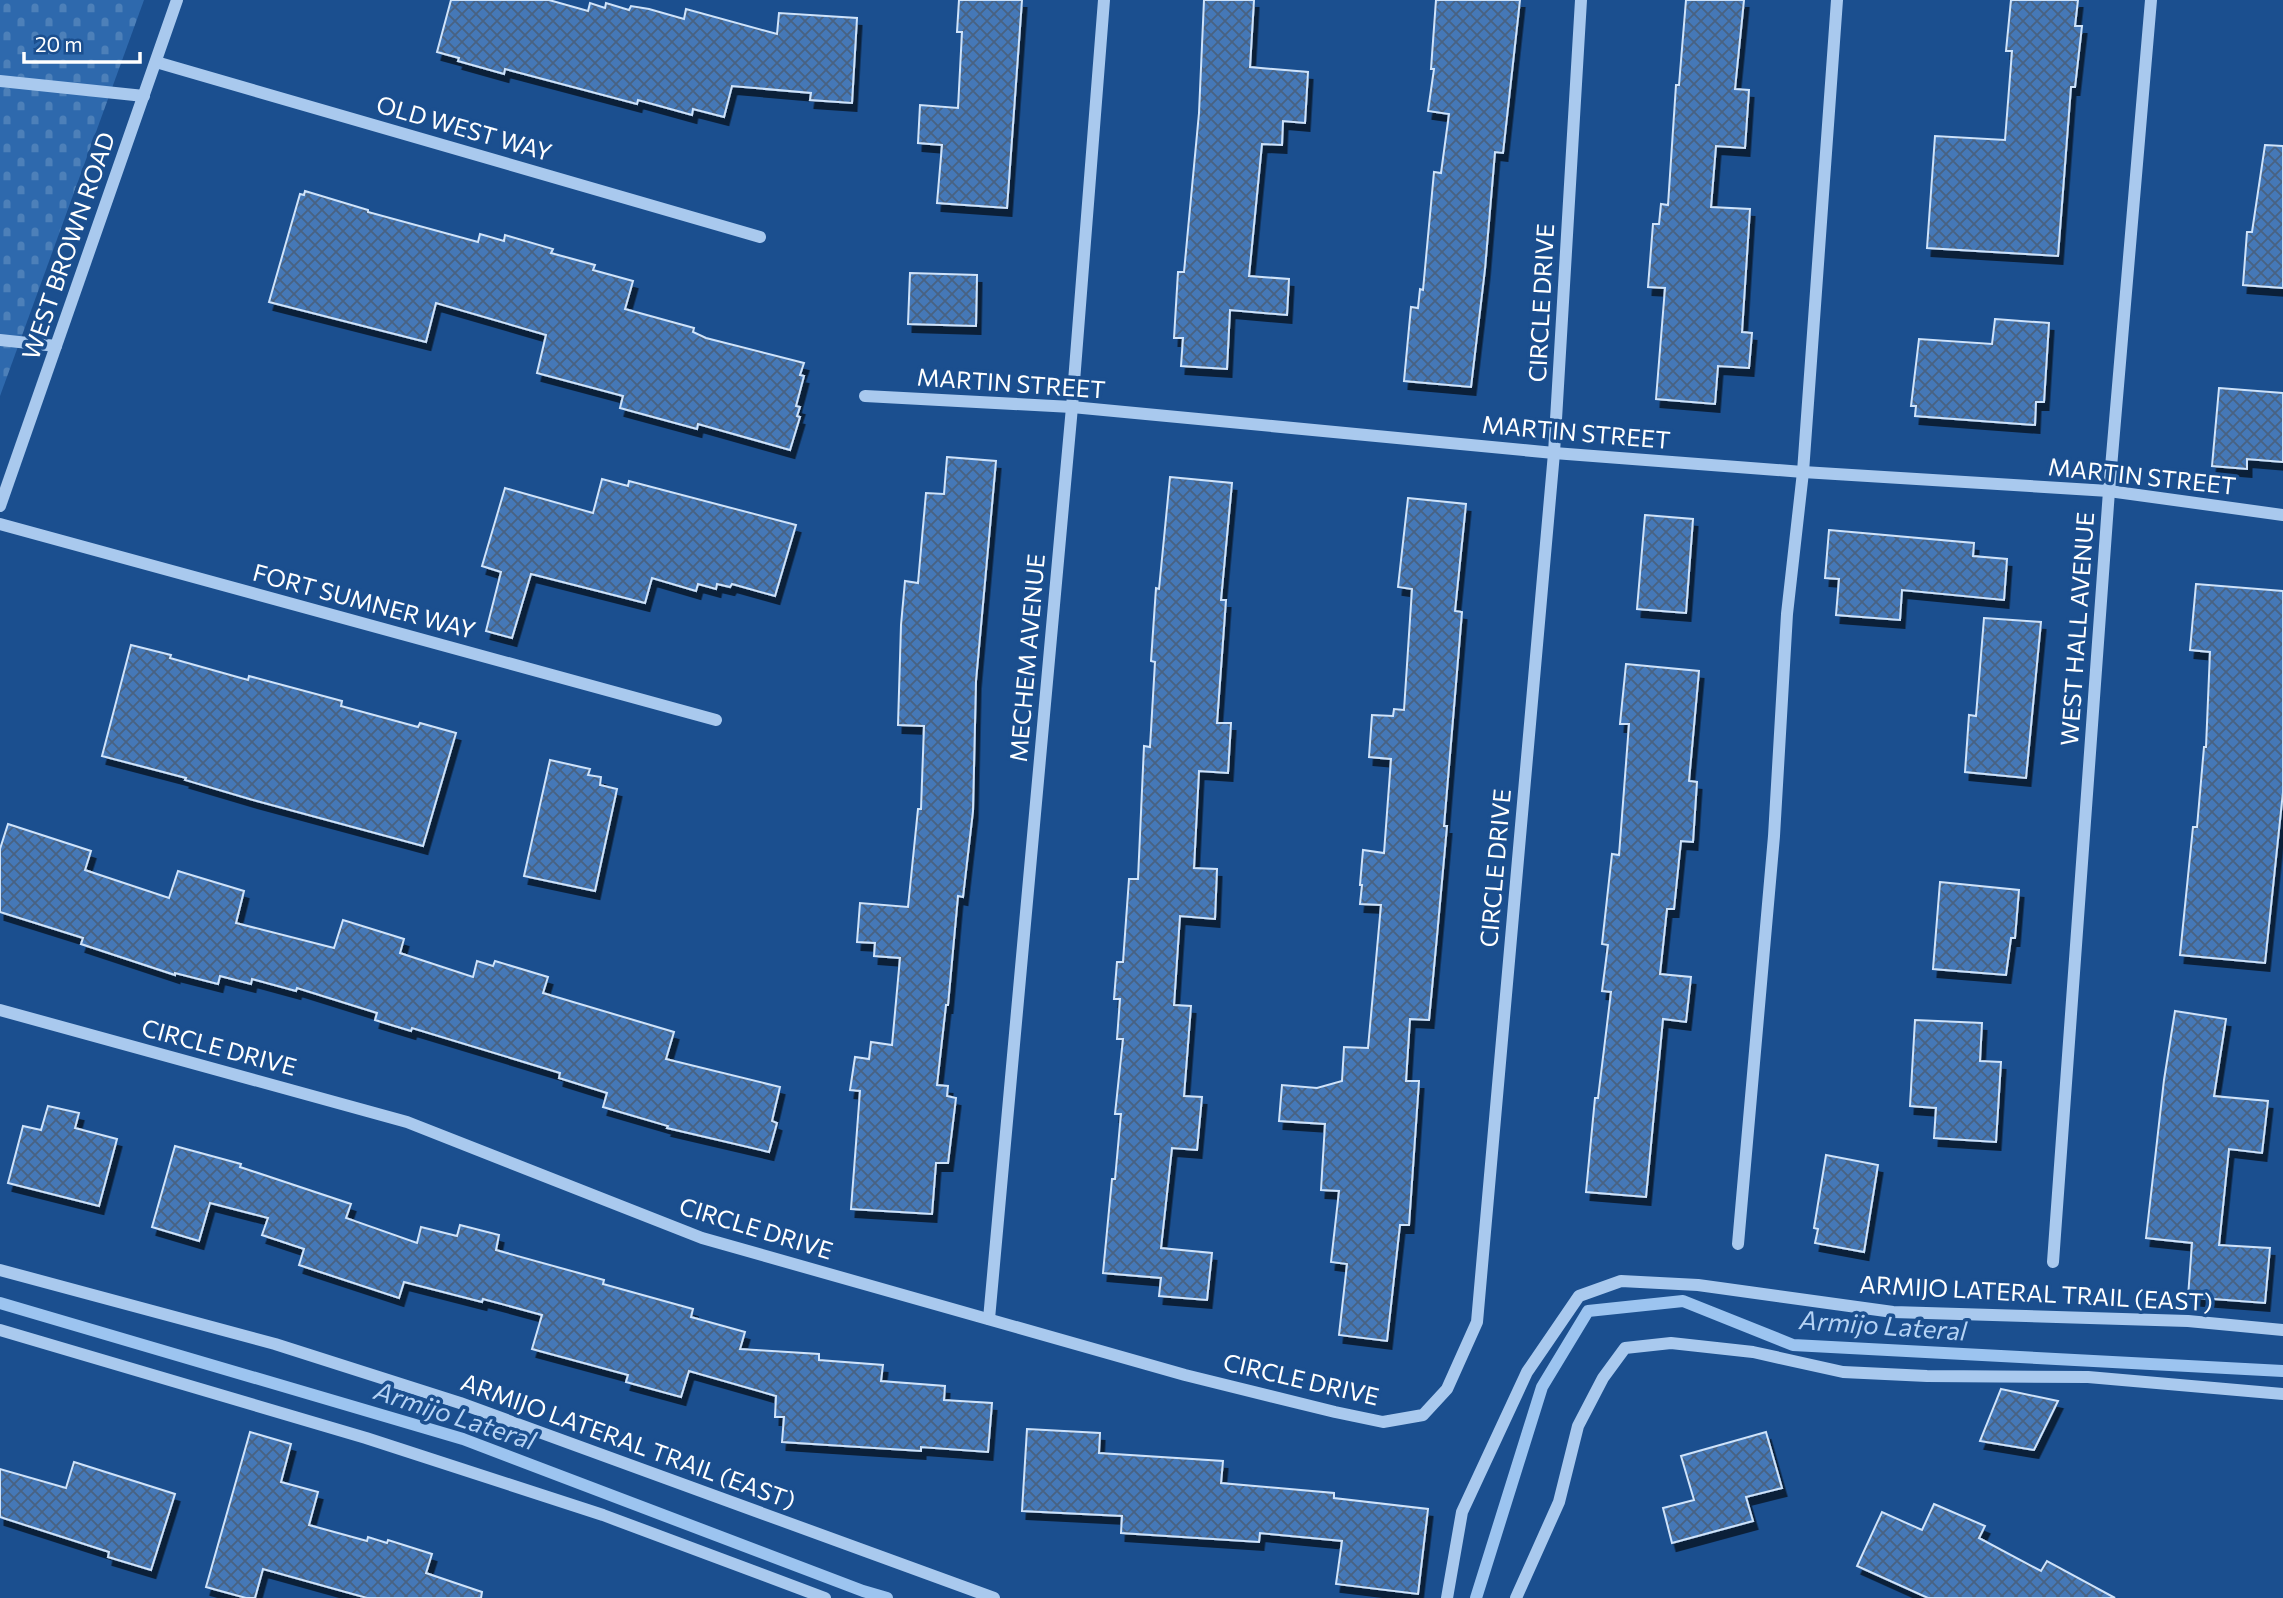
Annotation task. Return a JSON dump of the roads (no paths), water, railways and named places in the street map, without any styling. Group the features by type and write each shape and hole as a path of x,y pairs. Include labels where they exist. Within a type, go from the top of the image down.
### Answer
{"street":[{"name":"WEST BROWN ROAD","path":"0,506 177,0"},
{"name":"MECHEM AVENUE","path":"989,1319 1072,407 1104,0"},
{"name":"CIRCLE DRIVE","path":"0,1010 407,1122 702,1238 1185,1375 1382,1422 1423,1415 1447,1388 1477,1322 1554,453 1581,0"},
{"path":"1738,1244 1774,836 1787,614 1803,472 1837,0"},
{"name":"WEST HALL AVENUE","path":"2053,1262 2109,491 2151,0"},
{"name":"OLD WEST WAY","path":"156,62 760,237"},
{"path":"0,81 144,96"},
{"path":"0,340 56,346"},
{"name":"MARTIN STREET","path":"865,396 1072,407 1554,453 2109,491 2283,515"},
{"name":"FORT SUMNER WAY","path":"0,524 716,720"},
{"name":"ARMIJO LATERAL TRAIL (EAST)","path":"0,1270 275,1344 460,1403 994,1598"},
{"name":"ARMIJO LATERAL TRAIL (EAST)","path":"1447,1598 1462,1512 1527,1372 1579,1296 1621,1281 1699,1285 1893,1312 2188,1321 2283,1330"},
{"path":"0,1330 379,1442 603,1515 825,1598"},
{"path":"1516,1598 1559,1502 1578,1426 1603,1378 1625,1348 1671,1343 1753,1352 1843,1372 1927,1376 2088,1377 2283,1394"}],"waterway":[{"name":"Armijo Lateral","path":"1476,1598 1542,1387 1588,1311 1683,1301 1793,1345 2283,1371"},
{"name":"Armijo Lateral","path":"0,1303 463,1439 887,1598"}]}
